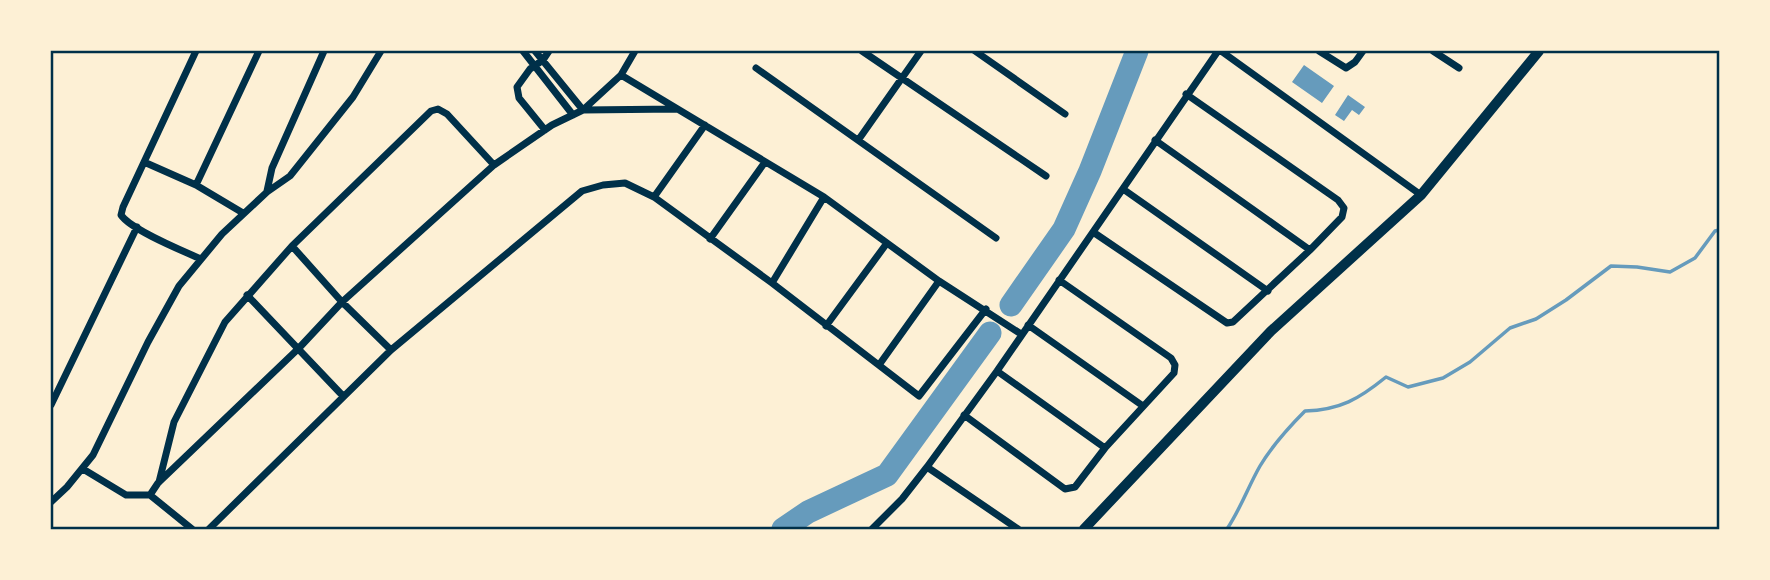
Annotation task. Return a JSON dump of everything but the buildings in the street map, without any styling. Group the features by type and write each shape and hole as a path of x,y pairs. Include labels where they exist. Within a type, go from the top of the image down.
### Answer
{"main road":[{"path":"1084,529 1271,331 1421,195 1539,51"}],"street":[{"path":"196,51 121,215 137,228 201,259"},
{"path":"196,185 259,51"},
{"path":"267,192 272,167 324,51"},
{"path":"51,502 83,469 107,429 162,314 179,286 243,213 290,176 353,97 381,51"},
{"path":"523,51 572,115"},
{"path":"536,51 583,110"},
{"path":"545,130 519,98 517,87 549,51"},
{"path":"150,495 158,483 299,348 342,302 494,165 545,130 583,110 621,75 635,51"},
{"path":"862,51 1046,176"},
{"path":"859,139 922,51"},
{"path":"975,51 1065,114"},
{"path":"872,529 902,499 927,467 1123,189 1186,94 1219,51 1421,195"},
{"path":"1319,51 1346,68 1355,62 1363,51"},
{"path":"1433,51 1459,68"},
{"path":"756,68 996,238"},
{"path":"621,75 824,197 939,281 1021,334"},
{"path":"1093,232 1227,323 1233,322 1268,291 1342,217 1344,208 1338,200 1186,94"},
{"path":"158,483 174,422 225,322 292,246 431,111 438,109 447,114 494,165"},
{"path":"583,110 677,109"},
{"path":"654,197 705,125"},
{"path":"1155,140 1310,250"},
{"path":"144,162 196,185 243,213"},
{"path":"710,239 765,162"},
{"path":"209,529 391,351 582,191 603,185 625,183 654,197 919,396 986,309"},
{"path":"1123,189 1268,291"},
{"path":"772,283 824,197"},
{"path":"51,404 137,228"},
{"path":"827,326 887,243"},
{"path":"292,246 391,351"},
{"path":"964,415 1065,489 1070,489 1075,487 1105,448 1174,373 1175,365 1171,358 1059,280"},
{"path":"879,365 939,281"},
{"path":"247,295 343,396"},
{"path":"1028,324 1143,406"},
{"path":"997,370 1105,448"},
{"path":"927,467 1018,529"},
{"path":"83,469 125,495 150,495 191,529"}],"water":[{"path":"1304,65 1334,86 1322,103 1292,82"},
{"path":"1348,95 1365,107 1359,115 1352,110 1344,121 1335,115"}],"waterway":[{"path":"1011,305 1064,229 1137,51"},
{"path":"1227,529 1265,459 1305,411 1339,406 1386,377 1408,387 1443,378 1470,362 1510,328 1536,319 1611,266 1670,272 1695,258 1715,231 1719,230"},
{"path":"783,529 808,512 887,475 990,333"}]}
